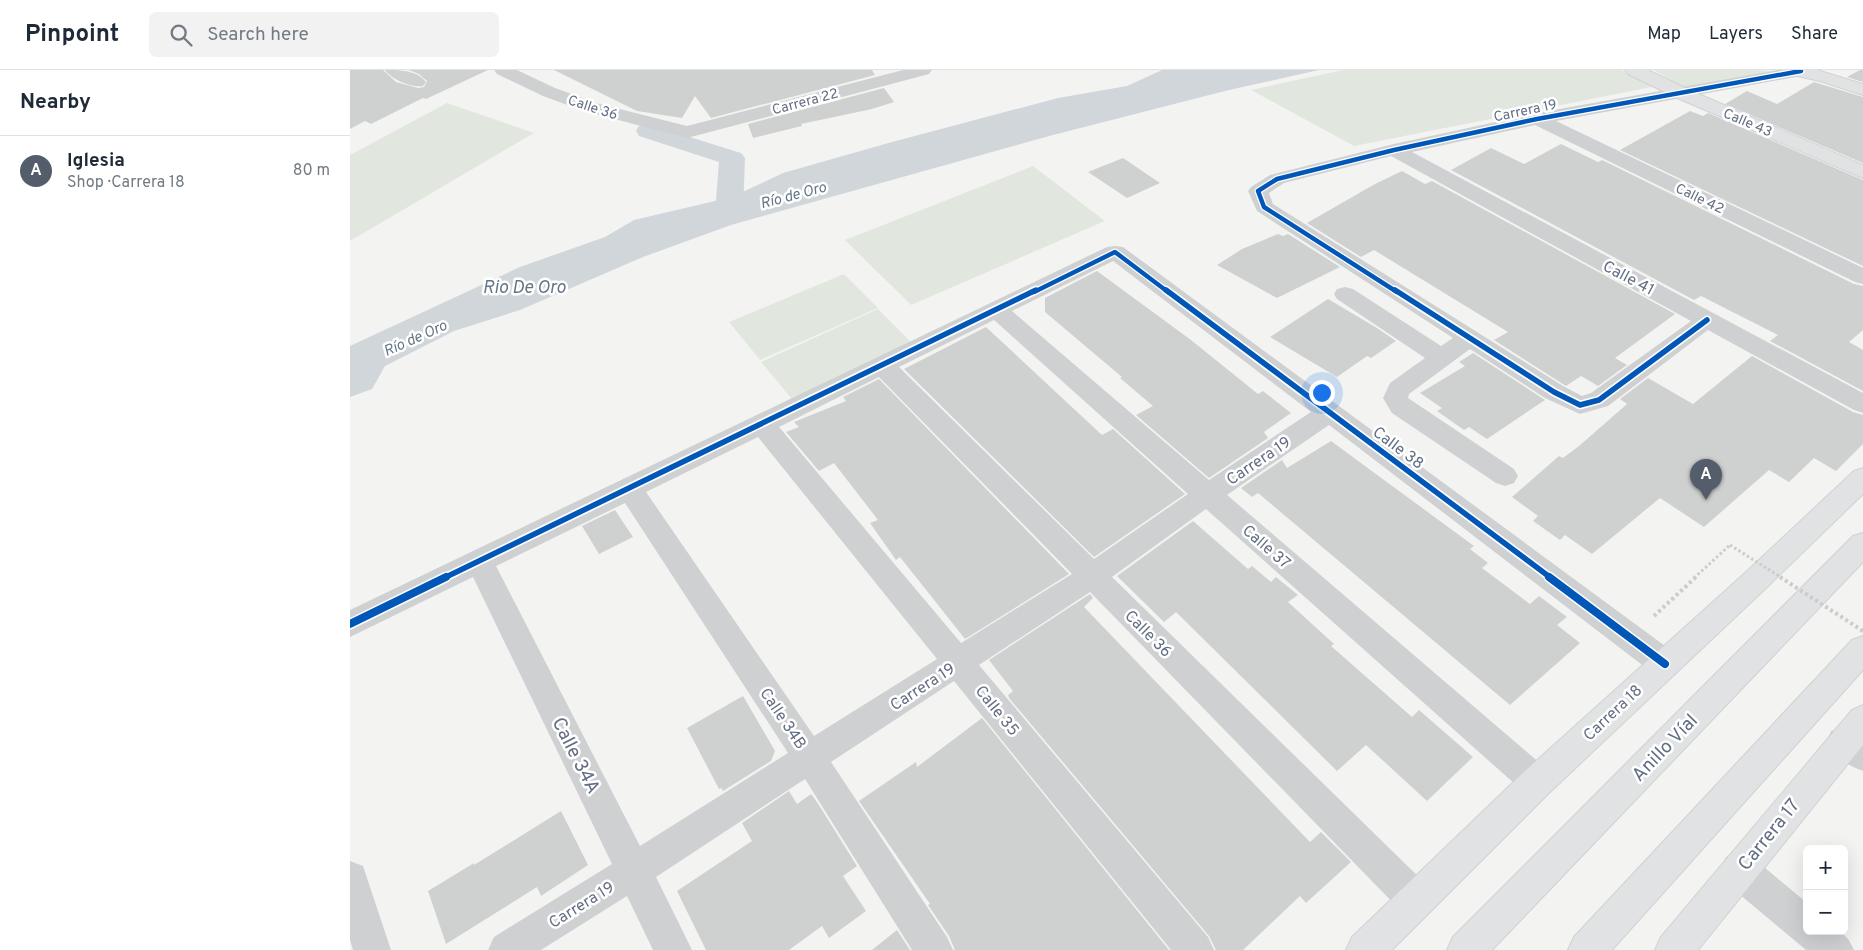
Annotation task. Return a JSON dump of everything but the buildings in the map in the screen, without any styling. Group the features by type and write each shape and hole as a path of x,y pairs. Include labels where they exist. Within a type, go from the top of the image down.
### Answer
{"main road":[{"name":"Calle 43","path":"1634,70 1681,93 1863,172"},
{"path":"1797,71 1863,90"},
{"name":"Carrera 18","path":"1365,950 1537,782 1863,478"},
{"name":"Anillo Víal","path":"1466,950 1863,544"},
{"path":"1587,950 1863,649"},
{"name":"Carrera 17","path":"1674,950 1739,870 1856,739"}],"street":[{"path":"394,70 417,82"},
{"name":"Calle 36","path":"503,70 549,92 590,107 687,132"},
{"name":"Carrera 22","path":"687,132 887,74 923,70"},
{"name":"Carrera 19","path":"1469,338 1264,207 1258,191 1277,179 1394,150 1537,119 1797,71"},
{"name":"Calle 42","path":"1537,119 1863,277"},
{"name":"Calle 41","path":"1394,150 1863,404"},
{"name":"Calle 38","path":"996,310 1115,252 1665,664"},
{"path":"1345,294 1442,358"},
{"path":"350,624 996,310"},
{"name":"Calle 37","path":"996,310 1537,782"},
{"path":"1505,476 1401,407 1395,398 1399,389 1469,338 1554,392 1580,405 1599,400 1708,320"},
{"name":"Calle 36","path":"882,365 1416,900"},
{"name":"Carrera 19","path":"507,950 810,758 1091,576 1330,412"},
{"name":"Calle 35","path":"762,424 1195,950"},
{"name":"Calle 34B","path":"630,489 810,758 934,950"},
{"name":"Calle 34A","path":"480,562 635,870 673,950"},
{"path":"1739,870 1803,924"},
{"path":"350,879 372,950"},
{"path":"1817,935 1835,950"}],"path":[{"path":"1730,545 1863,632"}],"shaded area":[{"path":"1343,70 1622,70 1652,87 1354,146 1251,90"},
{"path":"1654,70 1755,70 1771,71 1684,88"},
{"path":"447,103 534,133 350,241 350,155"},
{"path":"1033,166 1105,221 911,305 845,240"},
{"path":"844,274 878,308 760,360 729,322"},
{"path":"878,309 912,343 792,399 761,362"}],"water":[{"name":"Rio De Oro","path":"1162,70 1319,70 1229,90 1053,135 731,225 643,257 520,310 454,331 385,366 372,389 350,397 350,346 520,267 605,237 634,220 732,197 783,173 892,142 1058,98 1127,86"}],"waterway":[{"path":"648,131 732,158 729,213"}],"cycle path":[{"path":"1707,320 1599,400 1580,405 1554,392 1264,207 1258,191 1277,179 1394,150 1537,119 1801,71"},
{"path":"350,624 1115,252 1665,664"}],"place":[{"name":"Iglesia","path":"1706,500"}],"water label":[{"name":"Río de Oro","path":"793,195"},
{"name":"Río de Oro","path":"415,338"}]}
